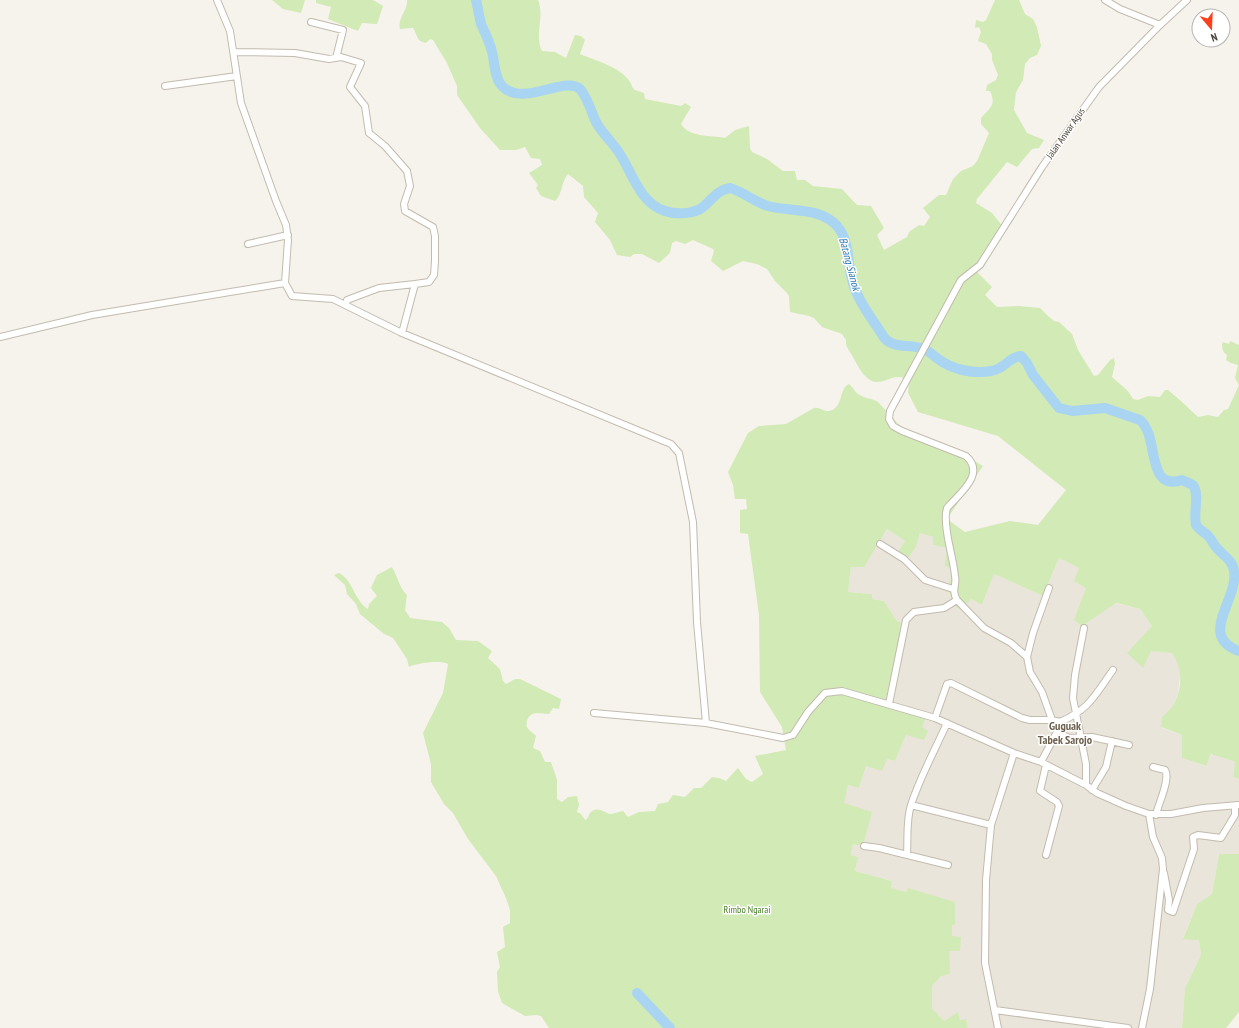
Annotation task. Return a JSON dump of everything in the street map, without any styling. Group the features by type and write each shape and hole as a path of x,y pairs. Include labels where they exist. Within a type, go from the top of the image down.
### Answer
{"street":[{"path":"217,0 230,30 241,103 286,225 288,235 285,283 292,296 333,299 402,333 671,444 679,453 693,522 697,622 706,723"},
{"path":"1105,0 1120,9 1160,24"},
{"name":"Jalan Anwar Agus","path":"953,589 956,578 946,513 947,508 973,478 975,470 972,462 966,456 902,431 893,426 888,419 890,411 961,280 980,265 1080,111 1099,87 1160,24 1187,0"},
{"path":"311,22 343,30 336,58"},
{"path":"234,52 295,52 329,59 347,58 361,63 350,87 365,106 369,133 385,146 407,171 410,186 404,204 406,210 433,227 435,236 434,275 429,282 379,288 346,300 346,305"},
{"path":"165,86 237,76"},
{"path":"248,244 288,235"},
{"path":"0,336 92,315 285,283"},
{"path":"402,333 415,284"},
{"path":"880,544 907,562 925,580 953,589 957,600 984,628 1011,643 1027,657"},
{"path":"1049,588 1033,632 1027,657 1030,672 1042,692 1052,720"},
{"path":"888,704 906,620 914,612 944,608 957,600"},
{"path":"1084,628 1075,675 1073,698 1086,764 1086,785"},
{"path":"936,718 946,684 951,683 1022,718 1060,722 1076,714 1087,706 1113,670"},
{"path":"594,713 706,723 783,738 793,735 808,712 825,693 842,691 936,718 1014,753 1044,764 1086,785 1092,790 1126,806 1152,814 1237,805 1235,815 1221,838 1198,835 1193,837 1194,849 1173,912 1160,908"},
{"path":"1046,855 1059,806 1058,802 1040,791 1044,764 1058,732 1060,722"},
{"path":"907,854 908,822 911,805 947,723"},
{"path":"1058,732 1069,738 1080,736 1092,737 1128,745"},
{"path":"1092,790 1106,767 1112,742"},
{"path":"998,1028 985,963 986,880 992,825 1014,753"},
{"path":"1153,767 1165,770 1168,775 1166,785 1152,814 1153,837 1162,858 1169,900 1168,910"},
{"path":"911,805 992,825"},
{"path":"864,846 907,854 948,865"},
{"path":"1142,1028 1150,989 1160,908 1163,868"},
{"path":"995,1010 1128,1028"}],"shaded area":[{"path":"887,529 905,541 895,556 904,564 916,547 920,533 933,537 933,545 947,548 955,569 948,592 953,603 971,599 982,605 994,574 1043,596 1059,558 1080,568 1086,588 1082,626 1114,603 1140,609 1152,626 1151,651 1173,653 1181,668 1178,694 1162,728 1182,736 1182,758 1205,766 1212,754 1233,761 1235,762 1233,777 1239,779 1239,854 1219,854 1212,894 1197,904 1183,938 1199,939 1201,955 1185,988 1182,1028 968,1028 966,1019 960,1020 958,1013 944,1021 932,1008 932,986 941,976 949,951 960,951 952,936 952,925 955,925 908,889 906,892 890,888 892,881 855,871 858,857 851,855 853,844 843,803 848,785 859,788 866,766 887,759 895,761 906,735 921,727 926,718 884,703 889,690 901,624 897,621 884,601 872,599 872,594 848,592 851,567 864,566"}],"green space":[{"path":"272,0 305,0 301,13 283,9"},
{"path":"316,0 373,0 383,6 377,24 362,23 358,31 328,19 331,7 316,3"},
{"name":"Rimbo Ngarai","path":"407,0 538,0 540,6 539,39 542,51 555,52 566,58 575,35 581,36 585,40 580,54 620,72 626,77 635,90 644,93 645,99 681,106 685,103 691,107 681,124 690,132 725,138 735,130 749,126 750,148 752,152 767,159 783,171 795,171 797,180 805,180 813,186 842,189 857,205 871,206 884,228 877,235 884,250 907,237 909,232 919,225 924,226 930,217 923,208 939,195 946,195 953,179 961,171 973,166 977,161 989,133 981,124 981,118 991,106 993,100 990,91 986,91 987,85 996,80 998,75 992,60 992,54 986,44 978,41 981,32 979,27 975,28 976,20 983,22 986,20 995,0 1019,0 1025,14 1033,19 1037,27 1041,46 1037,55 1030,58 1025,64 1023,80 1016,92 1014,110 1027,133 1044,140 1039,148 1032,149 1017,167 1007,162 977,199 976,203 992,213 1003,227 973,268 992,287 985,295 997,307 1019,306 1040,308 1054,321 1059,322 1072,334 1078,350 1094,376 1098,375 1110,360 1114,358 1115,364 1112,377 1128,391 1133,399 1138,400 1148,396 1160,397 1165,390 1168,390 1198,417 1208,415 1218,417 1224,410 1228,409 1239,385 1239,779 1233,777 1235,762 1233,761 1211,754 1206,766 1182,758 1182,736 1161,727 1162,717 1169,711 1178,695 1180,687 1179,669 1172,653 1151,651 1143,668 1127,653 1152,626 1140,609 1116,603 1082,626 1074,620 1086,588 1074,581 1079,568 1059,558 1043,596 994,574 982,605 971,599 960,610 953,603 949,593 946,591 955,569 945,566 947,548 933,545 933,537 920,533 916,547 904,564 895,556 905,541 887,529 864,567 851,567 848,592 872,594 872,599 884,601 897,621 901,623 900,639 885,703 926,718 922,727 928,731 924,740 906,735 895,761 887,759 882,771 866,766 859,788 848,785 844,803 872,812 863,846 853,844 851,855 858,857 855,871 892,881 891,888 906,892 908,888 955,902 955,925 952,925 952,936 961,937 960,951 949,951 950,974 941,976 932,986 932,1008 944,1021 958,1012 960,1020 966,1019 968,1028 549,1028 541,1016 525,1016 502,1003 498,991 497,972 500,967 497,952 505,947 503,927 510,923 510,910 496,876 468,839 453,813 444,804 431,782 431,764 423,733 443,693 448,664 428,662 409,667 407,659 393,638 384,634 360,614 356,604 347,594 345,585 334,575 339,573 344,576 360,601 368,609 369,604 377,596 371,588 377,575 392,567 402,589 407,595 405,610 410,618 442,622 449,628 456,640 478,641 492,651 488,658 500,669 503,681 506,684 515,679 520,679 561,699 559,709 553,708 549,714 539,713 530,715 527,721 527,727 536,736 533,748 540,751 545,762 551,762 557,780 557,799 562,802 568,797 577,796 579,805 577,812 581,814 585,820 588,818 590,813 595,810 600,810 611,814 623,811 628,817 639,812 655,811 658,804 668,802 673,795 685,797 694,788 701,788 712,777 726,781 738,768 746,779 752,782 763,774 755,756 786,750 782,727 760,692 759,615 748,534 740,533 740,510 747,509 746,499 735,499 733,485 728,472 748,433 759,426 786,424 814,408 827,411 834,409 839,402 843,390 849,384 858,394 878,402 903,429 958,451 983,466 947,519 965,532 1010,521 1038,525 1066,490 998,436 918,412 908,393 909,383 905,379 896,377 877,382 869,379 863,374 847,348 846,340 842,334 822,327 814,318 790,312 789,296 775,281 767,269 757,264 743,261 723,271 711,261 714,251 713,249 693,240 685,244 676,241 672,243 670,253 659,263 642,254 634,254 630,257 617,255 610,240 595,222 598,213 584,197 583,186 568,174 564,180 558,198 555,201 541,196 536,188 538,185 529,173 542,165 540,159 531,158 525,147 516,150 500,150 480,128 457,95 457,86 447,63 433,40 430,39 426,43 420,41 413,28 400,29 399,25 407,4"},
{"path":"1230,341 1239,345 1239,385 1235,378 1238,365 1226,360 1227,355 1222,349 1223,342 1229,344"},
{"path":"1219,854 1239,854 1239,1012 1226,1028 1182,1028 1185,988 1201,955 1199,940 1183,939 1197,904 1212,894"}],"waterway":[{"name":"Batang Sianok","path":"476,0 481,24 491,48 497,78 502,86 511,92 521,94 564,86 573,86 580,89 598,126 618,151 642,194 656,207 669,212 679,213 695,211 703,207 718,193 730,188 768,206 804,211 822,216 830,220 842,233 847,248 852,281 868,313 887,340 897,345 921,348 950,366 977,372 995,370 1021,356 1027,363 1033,375 1059,408 1072,411 1105,408 1140,420 1146,428 1150,438 1158,471 1163,478 1170,482 1182,480 1193,485 1196,494 1196,525 1210,538 1218,550 1232,564 1234,571 1234,582 1220,626 1221,636 1227,644 1239,651"},
{"path":"637,993 670,1028"}],"district":[{"name":"Guguak Tabek Sarojo","path":"1065,733"}]}
